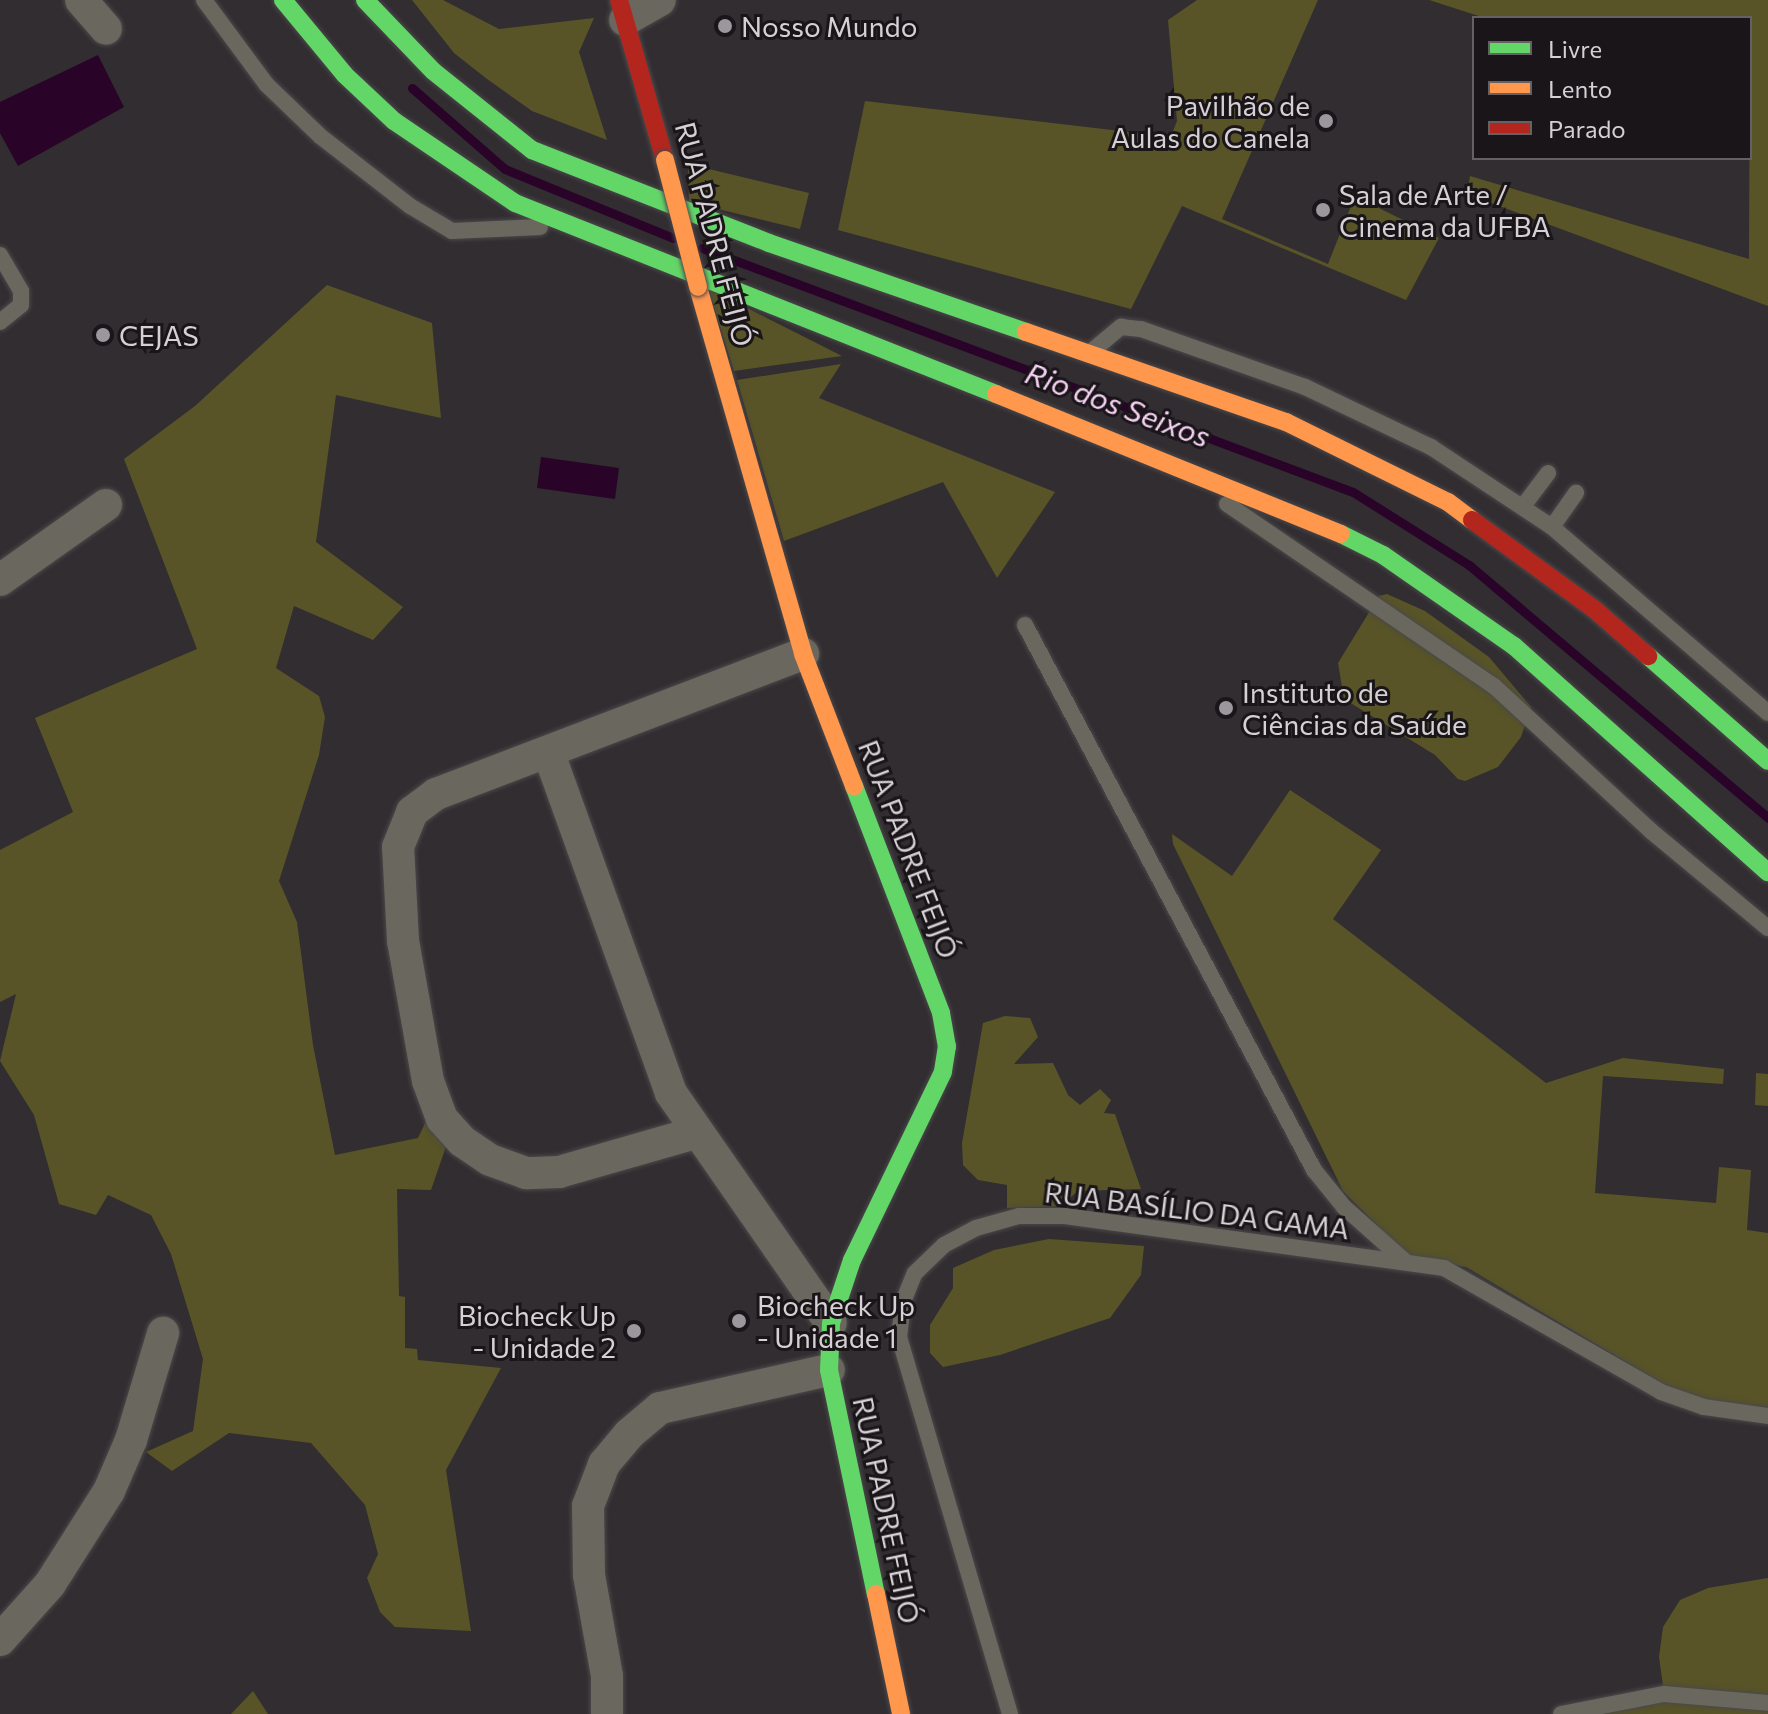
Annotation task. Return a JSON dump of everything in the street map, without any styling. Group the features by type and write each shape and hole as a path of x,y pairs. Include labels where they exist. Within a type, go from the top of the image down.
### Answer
{"main road":[{"path":"283,0 345,75 455,167 515,203 1309,518 1445,594 1579,700 1768,872"},
{"path":"301,0 345,75"},
{"path":"365,0 422,61 532,150 593,177 1286,422 1448,502 1594,609 1768,761"},
{"path":"387,0 422,61"},
{"name":"RUA PADRE FEIJÓ","path":"622,10 711,336 803,654 941,1013 947,1046 943,1072 852,1260 831,1323 829,1370 901,1714"}],"street":[{"path":"81,0 106,29"},
{"path":"622,10 660,0"},
{"path":"0,580 106,505"},
{"path":"695,1133 559,1172 526,1173 490,1160 442,1119 428,1081 403,941 398,847 412,812 436,794 549,754 803,654"},
{"path":"549,754 671,1093 695,1133 831,1323"},
{"path":"0,1640 50,1584 109,1491 131,1440 163,1333"},
{"path":"607,1714 607,1676 589,1575 588,1506 604,1464 629,1434 660,1408 829,1370"}],"lane":[{"path":"204,0 267,85 320,136 410,206 463,232 566,224"},
{"path":"0,255 21,291 21,305 0,322"},
{"path":"1090,354 1114,330 1141,329 1372,417 1524,505 1768,713"},
{"path":"1163,460 1494,686 1651,831 1768,928"},
{"path":"1524,505 1548,473"},
{"path":"1552,527 1576,493"},
{"path":"1025,625 1314,1170 1344,1207 1409,1264"},
{"name":"RUA BASÍLIO DA GAMA","path":"1010,1714 899,1337 903,1302 915,1273 944,1245 976,1228 1019,1216 1065,1216 1444,1268 1470,1279 1661,1392 1704,1407 1768,1416"},
{"path":"1561,1714 1664,1694 1737,1706 1768,1703"}],"shaded area":[{"path":"412,0 443,0 499,29 594,18 579,52 607,140 532,111 487,79 454,53"},
{"path":"1197,0 1318,0 1222,219 1328,264 1355,196 1439,238 1406,300 1182,206 1131,309 838,230 865,101 1163,136 1173,131 1177,121 1168,20"},
{"path":"1429,0 1768,0 1768,306 1467,194 1470,176 1749,259 1752,16 1479,16"},
{"path":"98,55 124,107 18,166 0,133 0,102"},
{"path":"688,164 809,193 800,229 689,202"},
{"path":"327,285 432,323 441,418 336,395 316,542 403,607 373,640 294,606 276,668 319,696 325,717 319,755 279,881 297,922 313,1045 335,1155 418,1138 435,1102 451,1132 431,1190 397,1189 399,1296 405,1297 405,1348 417,1349 418,1360 501,1368 446,1470 471,1631 395,1627 380,1612 367,1578 378,1554 365,1505 311,1443 229,1433 172,1471 146,1452 193,1431 203,1359 171,1254 151,1215 108,1195 96,1215 59,1204 34,1115 0,1061 16,994 0,1002 0,850 73,812 35,718 197,649 124,459 195,406"},
{"path":"708,288 842,356 734,371"},
{"path":"841,364 819,398 1055,492 997,578 943,482 784,541 737,380"},
{"path":"541,457 619,468 615,499 537,488"},
{"path":"1387,594 1425,611 1489,657 1531,707 1521,737 1498,767 1465,781 1458,779 1435,755 1344,699 1338,663 1379,596"},
{"path":"1290,790 1381,850 1333,919 1546,1083 1623,1058 1724,1069 1723,1084 1603,1076 1595,1193 1716,1203 1719,1167 1751,1170 1747,1230 1768,1233 1768,1408 1709,1400 1670,1388 1466,1267 1410,1258 1343,1191 1173,844 1172,834 1232,876"},
{"path":"1005,1016 1030,1018 1038,1037 1014,1064 1053,1063 1068,1095 1080,1105 1100,1089 1111,1100 1104,1113 1115,1114 1141,1189 1078,1191 1060,1206 1007,1208 1007,1185 978,1180 963,1165 962,1143 983,1023"},
{"path":"1756,1073 1768,1074 1768,1106 1755,1105"},
{"path":"1049,1239 1144,1246 1141,1275 1110,1318 1000,1355 943,1367 930,1353 930,1325 953,1288 953,1268 994,1250"},
{"path":"1768,1578 1768,1702 1664,1693 1659,1657 1663,1627 1680,1600 1708,1588"},
{"path":"253,1691 268,1714 231,1714"},
{"path":"1640,1698 1768,1705 1768,1714 1605,1714"}],"waterway":[{"name":"Rio dos Seixos","path":"412,88 505,169 673,238"},
{"name":"Rio dos Seixos","path":"702,248 1353,492 1469,565 1768,818"}],"traffic: fast":[{"path":"283,0 345,75 394,121 515,203 996,394"},
{"path":"365,0 433,71 532,150 769,243 1026,332"},
{"path":"1341,534 1383,555 1514,646 1768,872"},
{"path":"1648,656 1768,761"},
{"path":"854,786 941,1013 947,1046 943,1072 852,1260 831,1323 829,1370 876,1594"}],"traffic: slow":[{"path":"665,160 698,287"},
{"path":"698,287 803,654 854,786"},
{"path":"1026,332 1286,422 1448,502 1472,520"},
{"path":"996,394 1341,534"},
{"path":"876,1594 901,1714"}],"traffic: jam":[{"path":"619,0 665,160"},
{"path":"1472,520 1594,609 1648,656"}],"place":[{"name":"Nosso Mundo","path":"725,26"},
{"name":"Pavilhão de Aulas do Canela","path":"1326,121"},
{"name":"Sala de Arte / Cinema da UFBA","path":"1323,210"},
{"name":"CEJAS","path":"103,335"},
{"name":"Instituto de Ciências da Saúde","path":"1226,708"},
{"name":"Biocheck Up - Unidade 1","path":"739,1321"},
{"name":"Biocheck Up - Unidade 2","path":"634,1331"}]}
